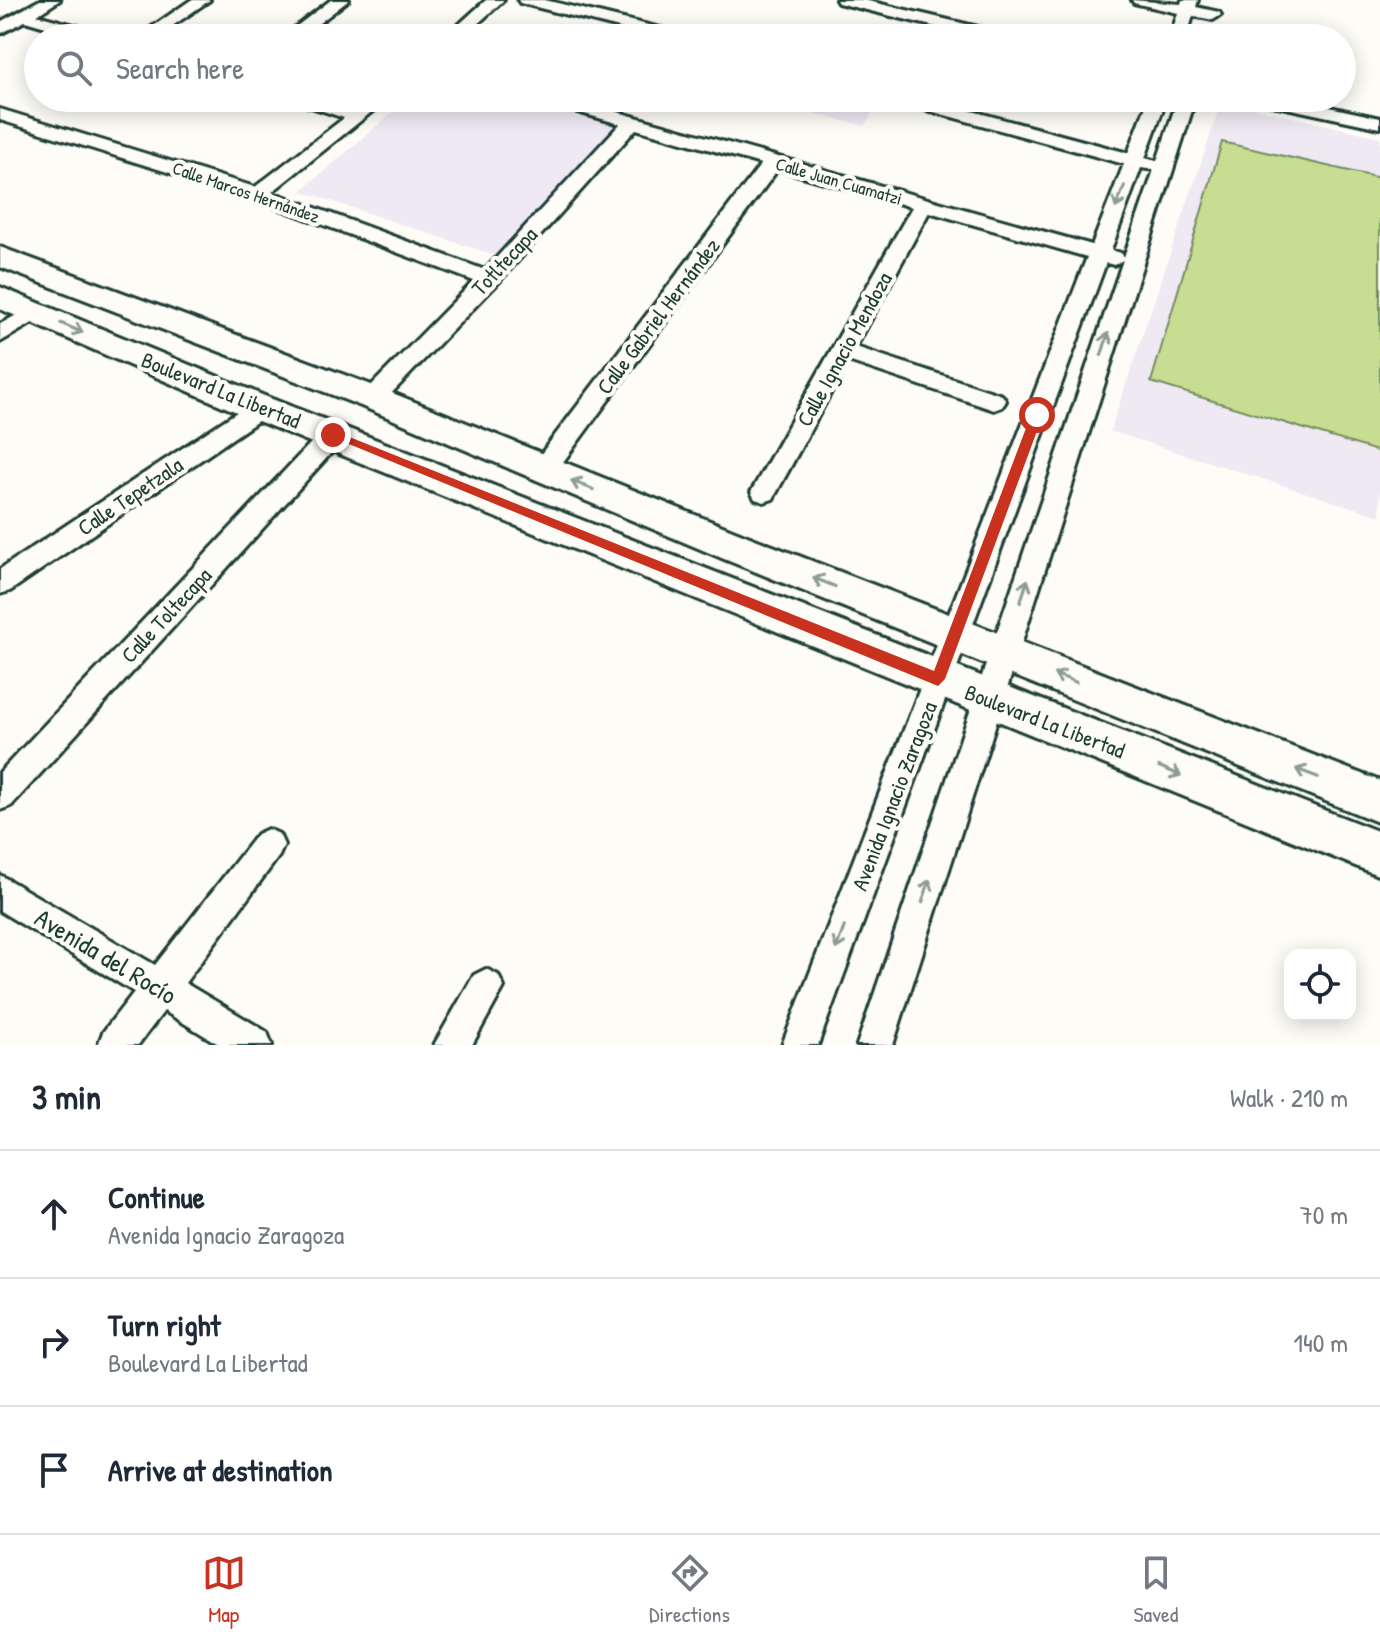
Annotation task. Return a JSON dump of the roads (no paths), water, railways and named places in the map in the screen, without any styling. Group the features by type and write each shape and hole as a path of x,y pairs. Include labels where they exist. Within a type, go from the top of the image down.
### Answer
{"main road":[{"name":"Boulevard La Libertad","path":"0,256 373,398 543,470 1380,802"},
{"name":"Boulevard La Libertad","path":"0,297 260,408 1380,854"}],"street":[{"path":"0,29 52,0"},
{"path":"165,24 202,0"},
{"path":"308,24 341,0"},
{"path":"468,24 496,0"},
{"path":"526,0 623,24"},
{"path":"844,0 943,24"},
{"path":"910,16 922,0"},
{"path":"1140,0 1188,5 1213,14"},
{"path":"24,16 52,24"},
{"path":"345,112 357,116"},
{"path":"258,194 362,112"},
{"name":"Calle Juan Cuamatzi","path":"597,112 1131,263"},
{"path":"954,112 1164,169"},
{"name":"Avenida Ignacio Zaragoza","path":"800,1045 1153,112"},
{"path":"875,1045 1182,112"},
{"path":"1329,112 1380,123"},
{"name":"Calle Marcos Hernández","path":"0,114 258,194 489,279"},
{"name":"Totltecapa","path":"373,398 489,279 632,122"},
{"name":"Calle Gabriel Hernández","path":"543,470 773,162"},
{"name":"Calle Ignacio Mendoza","path":"764,492 923,205"},
{"path":"0,334 35,312"},
{"path":"844,351 994,401"},
{"name":"Calle Tepetzala","path":"0,583 260,408"},
{"path":"1037,415 1077,428"},
{"name":"Calle Toltecapa","path":"0,795 333,435"},
{"path":"116,1045 268,845"},
{"name":"Avenida del Rocío","path":"0,892 254,1045"},
{"path":"452,1045 486,987"}]}
